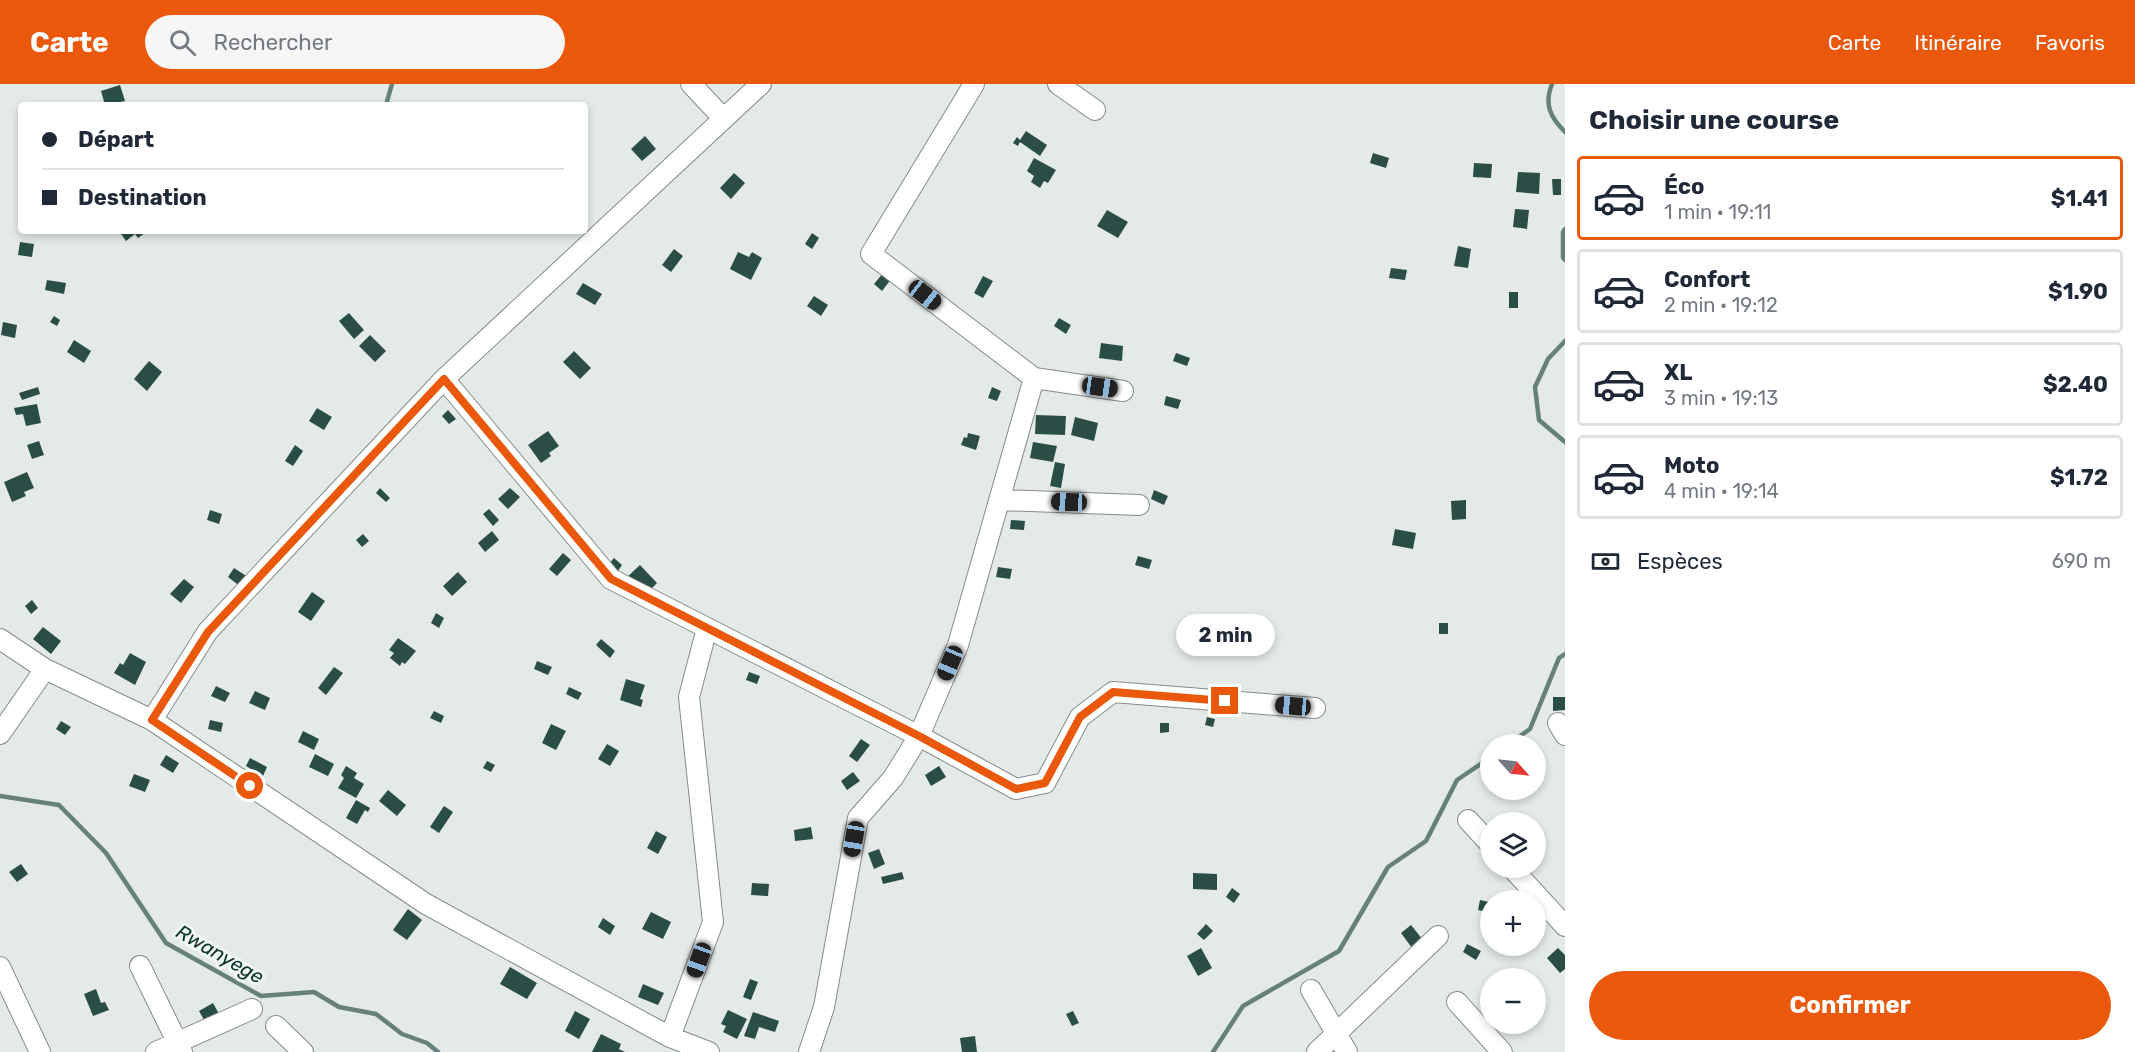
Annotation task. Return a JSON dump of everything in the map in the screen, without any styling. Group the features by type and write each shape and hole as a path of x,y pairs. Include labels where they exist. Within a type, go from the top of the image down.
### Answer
{"street":[{"path":"692,84 723,118"},
{"path":"152,720 208,632 444,379 761,84"},
{"path":"974,84 871,254 1034,378 1123,391"},
{"path":"1058,84 1095,110"},
{"path":"809,1052 824,1007 858,818 892,778 919,736 958,645 1034,378"},
{"path":"444,379 611,579 919,736 1016,789 1045,783 1080,717 1113,692 1315,708"},
{"path":"999,500 1139,505"},
{"path":"670,1037 713,922 689,697 708,628"},
{"path":"0,639 45,669 152,720 426,903 670,1037 709,1052"},
{"path":"0,734 45,669"},
{"path":"1468,820 1480,833"},
{"path":"1521,878 1565,926"},
{"path":"1317,1052 1438,936"},
{"path":"0,966 40,1052"},
{"path":"140,966 181,1048"},
{"path":"1311,990 1347,1052"},
{"path":"1457,1002 1502,1052"},
{"path":"156,1052 181,1048 252,1010"},
{"path":"276,1026 303,1052"}],"building":[{"path":"120,85 125,101 104,102 101,91"},
{"path":"1026,131 1047,145 1040,156 1020,142 1018,146 1013,143 1017,137 1020,140"},
{"path":"645,136 656,149 642,161 631,149"},
{"path":"1373,153 1389,158 1386,168 1370,163"},
{"path":"1034,158 1056,170 1048,183 1044,181 1040,188 1031,182 1034,176 1027,171"},
{"path":"1474,163 1492,164 1491,178 1473,177"},
{"path":"1518,172 1540,173 1539,194 1516,192"},
{"path":"734,173 745,183 731,199 720,188"},
{"path":"1552,179 1561,179 1561,195 1553,195"},
{"path":"1515,209 1529,210 1527,229 1513,227"},
{"path":"1107,210 1128,222 1118,238 1097,226"},
{"path":"812,233 819,238 812,249 805,244"},
{"path":"121,234 135,234 126,241"},
{"path":"20,242 34,244 32,257 18,255"},
{"path":"1458,246 1471,249 1468,268 1454,266"},
{"path":"674,249 683,256 671,272 662,265"},
{"path":"738,252 749,257 752,252 762,258 751,280 730,269"},
{"path":"1391,268 1407,270 1405,280 1389,278"},
{"path":"884,272 892,278 882,291 874,284"},
{"path":"983,276 993,281 983,298 974,293"},
{"path":"47,280 66,283 64,294 45,290"},
{"path":"583,283 602,294 595,305 576,294"},
{"path":"1509,292 1518,292 1518,308 1509,308"},
{"path":"814,296 828,305 821,316 807,306"},
{"path":"349,313 364,330 354,339 339,321"},
{"path":"54,316 60,320 57,326 50,322"},
{"path":"1059,318 1071,325 1066,334 1054,326"},
{"path":"3,322 17,325 15,338 1,335"},
{"path":"370,335 386,351 375,362 359,346"},
{"path":"74,340 91,351 84,363 67,352"},
{"path":"1101,343 1123,346 1122,361 1099,358"},
{"path":"574,351 591,368 580,379 563,362"},
{"path":"1176,353 1190,358 1187,366 1173,361"},
{"path":"149,361 162,372 147,391 134,379"},
{"path":"38,387 40,394 22,400 19,393"},
{"path":"992,387 1001,391 997,401 988,398"},
{"path":"1166,396 1181,400 1178,409 1164,405"},
{"path":"37,404 41,423 26,426 23,414 16,415 14,408"},
{"path":"317,408 332,417 324,430 309,421"},
{"path":"448,410 456,419 449,424 442,416"},
{"path":"1036,415 1066,416 1065,435 1035,434"},
{"path":"1075,417 1098,423 1094,441 1071,435"},
{"path":"548,431 559,446 541,463 528,445"},
{"path":"968,433 980,436 976,450 961,445"},
{"path":"39,441 44,455 32,459 27,445"},
{"path":"1033,442 1057,446 1053,462 1030,458"},
{"path":"295,445 303,451 293,466 285,461"},
{"path":"1055,462 1065,464 1061,488 1050,486"},
{"path":"27,472 34,488 24,492 26,496 12,502 4,482"},
{"path":"380,488 390,498 386,502 376,493"},
{"path":"510,488 520,497 508,509 498,499"},
{"path":"1154,490 1168,496 1164,505 1151,499"},
{"path":"1466,500 1466,519 1452,520 1451,501"},
{"path":"489,509 499,520 493,526 483,514"},
{"path":"210,510 222,514 219,524 207,520"},
{"path":"1011,520 1025,521 1024,530 1010,529"},
{"path":"1395,529 1416,533 1413,549 1392,545"},
{"path":"492,531 499,540 485,552 478,543"},
{"path":"363,534 369,541 362,547 356,540"},
{"path":"563,553 571,560 557,576 549,569"},
{"path":"1138,556 1152,560 1149,569 1135,565"},
{"path":"614,558 622,565 618,571 609,564"},
{"path":"640,565 657,583 647,593 625,579"},
{"path":"998,567 1012,569 1010,579 996,577"},
{"path":"234,568 248,577 241,587 228,577"},
{"path":"458,572 467,582 452,596 443,586"},
{"path":"184,579 194,587 181,603 170,594"},
{"path":"312,592 325,601 311,621 298,612"},
{"path":"32,600 38,608 31,614 25,606"},
{"path":"436,613 444,618 439,628 431,623"},
{"path":"1439,623 1448,623 1448,634 1439,634"},
{"path":"43,627 61,641 51,654 33,639"},
{"path":"398,638 416,651 405,664 402,662 400,666 390,658 394,653 389,650"},
{"path":"601,639 615,651 610,658 596,645"},
{"path":"130,653 146,662 135,685 114,673 120,663 123,665"},
{"path":"537,661 552,667 548,675 534,669"},
{"path":"334,667 343,673 326,695 318,688"},
{"path":"749,672 760,676 757,684 746,680"},
{"path":"626,679 645,685 640,699 643,700 641,707 620,700"},
{"path":"216,686 230,693 225,702 211,696"},
{"path":"569,687 582,693 578,700 566,694"},
{"path":"255,691 270,698 265,710 249,703"},
{"path":"1553,697 1565,697 1565,710 1553,711"},
{"path":"434,711 444,716 441,723 430,718"},
{"path":"1207,717 1215,719 1213,727 1205,725"},
{"path":"210,720 223,723 221,732 208,729"},
{"path":"61,721 71,727 65,735 56,729"},
{"path":"1160,723 1169,723 1169,732 1160,733"},
{"path":"551,724 566,731 556,750 542,743"},
{"path":"303,731 319,739 314,750 298,742"},
{"path":"861,739 870,745 857,762 849,756"},
{"path":"607,744 619,751 610,766 598,759"},
{"path":"315,754 334,764 328,776 309,767"},
{"path":"166,755 179,763 173,773 160,765"},
{"path":"250,758 267,767 263,776 246,766"},
{"path":"487,761 495,765 491,772 483,768"},
{"path":"346,766 357,773 354,778 364,784 356,798 338,788 344,778 341,775"},
{"path":"939,766 946,777 931,786 925,775"},
{"path":"853,772 860,781 847,790 841,781"},
{"path":"134,774 150,780 145,792 129,786"},
{"path":"388,790 406,805 397,816 379,801"},
{"path":"356,800 370,808 368,812 365,810 357,824 346,818"},
{"path":"444,806 453,812 439,833 430,827"},
{"path":"811,827 813,839 795,841 794,830"},
{"path":"656,831 667,837 658,854 647,848"},
{"path":"879,849 885,864 874,869 868,853"},
{"path":"21,864 28,874 17,882 9,872"},
{"path":"902,872 904,879 883,884 881,877"},
{"path":"1193,873 1217,874 1217,890 1193,889"},
{"path":"752,883 769,884 768,896 751,895"},
{"path":"1232,888 1240,894 1234,903 1226,897"},
{"path":"408,909 422,920 407,940 393,930"},
{"path":"651,912 671,922 663,939 642,929"},
{"path":"603,918 615,926 610,935 598,927"},
{"path":"1206,924 1213,931 1204,940 1197,934"},
{"path":"1411,925 1423,940 1412,948 1401,933"},
{"path":"1467,944 1480,950 1476,960 1463,952"},
{"path":"1201,948 1212,968 1198,976 1187,956"},
{"path":"1558,948 1565,955 1565,969 1560,973 1547,958"},
{"path":"510,967 537,983 527,999 500,984"},
{"path":"750,979 758,982 751,1000 743,997"},
{"path":"643,984 664,993 658,1005 638,997"},
{"path":"96,989 101,1003 105,1002 109,1010 93,1016 84,994"},
{"path":"213,1003 223,1021 209,1029 199,1011"},
{"path":"728,1010 747,1019 737,1039 723,1032 726,1026 721,1024"},
{"path":"575,1011 590,1019 579,1039 565,1031"},
{"path":"1073,1011 1079,1023 1072,1026 1066,1014"},
{"path":"753,1012 779,1021 775,1032 759,1027 755,1039 744,1036"},
{"path":"601,1034 621,1044 619,1049 625,1052 592,1052"},
{"path":"975,1036 977,1052 962,1052 960,1038"}],"waterway":[{"path":"387,102 392,84"},
{"name":"Rwanyege","path":"1552,84 1549,98 1550,110 1565,132"},
{"name":"Rwanyege","path":"1565,229 1563,232 1563,258 1565,260"},
{"name":"Rwanyege","path":"1565,341 1548,359 1535,387 1539,420 1565,442"},
{"name":"Rwanyege","path":"1523,734 1530,729 1559,658 1565,654"},
{"name":"Rwanyege","path":"1213,1052 1243,1006 1339,951 1388,867 1426,841 1457,780 1480,764"},
{"name":"Rwanyege","path":"0,796 59,805 106,853 166,943 261,996 314,992 339,1007 376,1014 402,1034 427,1043 438,1052"}],"route":[{"path":"250,786 152,720 208,632 444,379 611,579 919,736 1016,789 1045,783 1080,717 1113,692 1225,701"}]}
